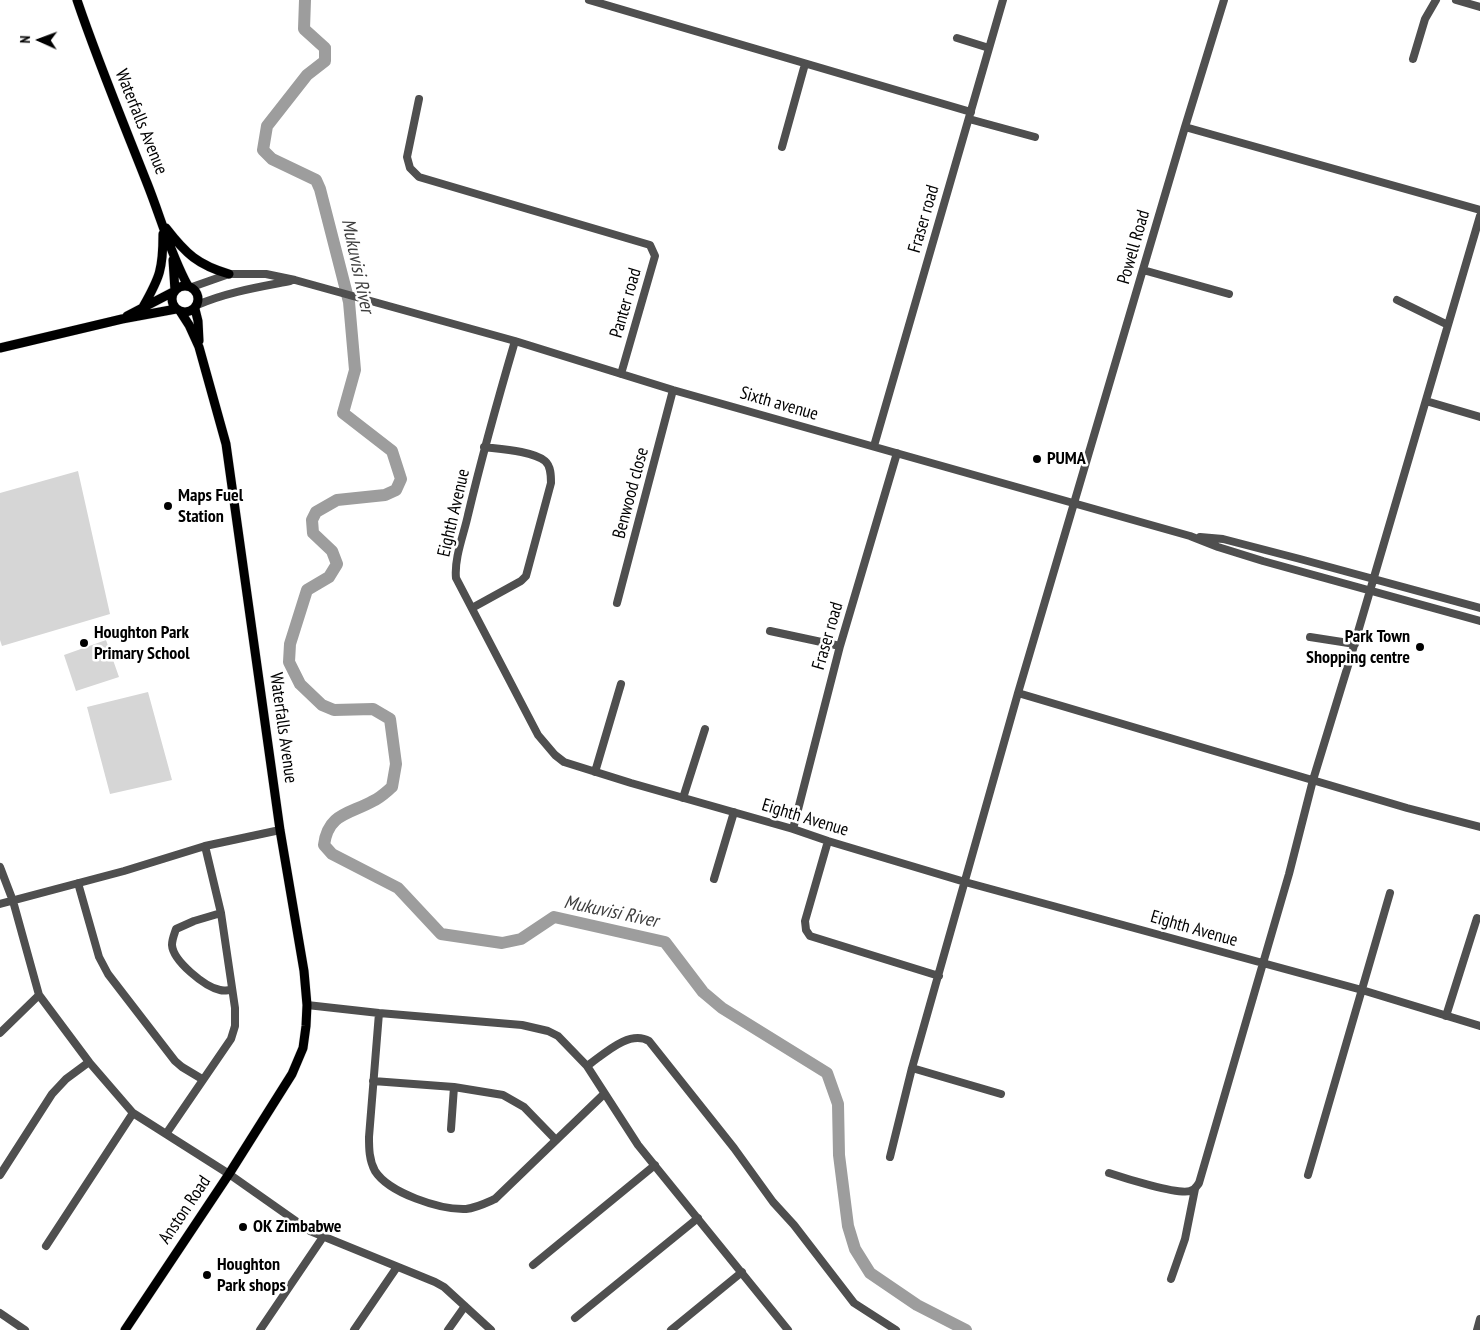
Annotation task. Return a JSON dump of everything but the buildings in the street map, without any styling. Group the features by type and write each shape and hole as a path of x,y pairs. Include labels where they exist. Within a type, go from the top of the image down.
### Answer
{"main road":[{"name":"Waterfalls Avenue","path":"77,0 96,54 163,224 173,257 190,287"},
{"path":"163,224 185,252 194,260 214,270 229,274"},
{"path":"143,307 155,286 162,265 163,224"},
{"name":"Waterfalls Avenue","path":"173,257 174,292"},
{"path":"0,348 122,319 178,310 188,312 196,307 198,301 197,293 190,287 178,287 174,292 122,319"},
{"path":"174,292 172,302 178,310"},
{"name":"Waterfalls Avenue","path":"196,307 199,347"},
{"name":"Waterfalls Avenue","path":"178,310 189,325 199,347 226,444 280,830 304,971 307,1005 305,1037 298,1062 271,1108"},
{"name":"Anston Road","path":"125,1330 271,1108"}],"street":[{"path":"589,0 805,64 1035,137"},
{"name":"Fraser road","path":"874,446 1003,0"},
{"name":"Powell Road","path":"890,1157 912,1068 1018,693 1224,0"},
{"path":"1413,59 1425,19 1436,0"},
{"path":"1456,0 1480,7"},
{"path":"957,38 989,48"},
{"path":"782,147 805,64"},
{"name":"Panter road","path":"419,99 407,157 410,168 419,177 647,243 653,249 655,256 621,374"},
{"path":"1185,127 1480,210"},
{"path":"1171,1279 1185,1239 1195,1189 1199,1183 1288,874 1313,780 1480,216"},
{"path":"1143,270 1229,294"},
{"path":"190,287 229,274"},
{"name":"Sixth avenue","path":"229,274 266,274 362,298 515,341 673,390 1190,536"},
{"path":"196,307 211,299 243,290 295,280"},
{"path":"1398,300 1448,325"},
{"name":"Eighth Avenue","path":"515,341 484,447 456,570 458,582 538,735 555,755 564,762 965,882 1362,990 1480,1026"},
{"name":"Benwood close","path":"617,603 673,390"},
{"path":"1426,401 1480,417"},
{"path":"472,608 521,581 526,576 551,483 550,470 544,460 514,450 484,447"},
{"name":"Fraser road","path":"793,829 840,646 897,453"},
{"path":"1190,536 1223,539 1480,608"},
{"path":"1190,536 1263,561 1480,621"},
{"path":"770,631 840,646"},
{"path":"1310,637 1354,644"},
{"path":"595,772 620,684"},
{"path":"1018,693 1407,808 1480,827"},
{"path":"683,798 705,729"},
{"path":"714,879 734,812"},
{"path":"0,904 205,846 280,830"},
{"path":"828,842 805,922 806,930 810,936 939,976"},
{"path":"166,1134 231,1039 235,1026 235,1008 221,913 205,846"},
{"path":"0,867 13,901 39,995 89,1062 133,1113 229,1174 310,1231 444,1287 491,1330"},
{"path":"78,883 99,957 108,974 175,1061 182,1068 202,1079"},
{"path":"1308,1175 1390,893"},
{"path":"221,913 194,921 176,929 172,938 172,944 173,951 178,959 198,978 220,990 232,990"},
{"path":"1446,1016 1477,918"},
{"path":"0,1033 39,995"},
{"path":"307,1005 535,1027 558,1036 587,1066 626,1129 787,1330"},
{"path":"379,1013 369,1149 375,1170 383,1180 433,1205 467,1209 495,1199 555,1139 604,1094"},
{"path":"587,1066 627,1039 638,1037 649,1041 734,1148 773,1202 794,1225 854,1302 864,1311 896,1330"},
{"path":"0,1175 52,1094 66,1079 89,1062"},
{"path":"912,1068 1001,1094"},
{"path":"373,1082 454,1087 497,1093 514,1100 524,1107 555,1139"},
{"path":"451,1129 454,1087"},
{"path":"46,1246 133,1113"},
{"path":"533,1265 655,1165"},
{"path":"1109,1173 1160,1187 1189,1192 1195,1189"},
{"path":"575,1318 698,1218"},
{"path":"260,1330 323,1237"},
{"path":"354,1330 397,1266"},
{"path":"671,1330 742,1272"},
{"path":"448,1330 464,1306"},
{"path":"0,1313 25,1330"},
{"path":"1477,1330 1480,1319"}],"shaded area":[{"path":"78,471 110,614 2,646 0,640 0,493"},
{"path":"106,640 119,677 76,691 64,655"},
{"path":"148,692 172,780 110,794 87,707"}],"waterway":[{"name":"Mukuvisi River","path":"305,0 304,29 325,48 325,61 307,75 267,126 263,150 272,159 316,180 320,189 349,302 355,370 343,413 392,451 401,479 396,490 385,495 337,500 316,512 312,520 313,533 332,551 337,564 329,577 307,590 290,644 289,662 300,684 322,705 334,710 373,709 390,719 396,764 392,787 376,800 335,820 326,834 324,845 332,854 398,888 441,934 502,943 521,939 554,917 665,942 703,992 722,1008 827,1073 838,1104 839,1155 848,1226 855,1249 870,1273 917,1305 966,1330"}],"place":[{"name":"PUMA","path":"1037,459"},
{"name":"Maps Fuel Station","path":"168,506"},
{"name":"Houghton Park Primary School","path":"84,643"},
{"name":"Park Town Shopping centre","path":"1420,647"},
{"name":"OK Zimbabwe","path":"243,1227"},
{"name":"Houghton Park shops","path":"207,1275"}]}
